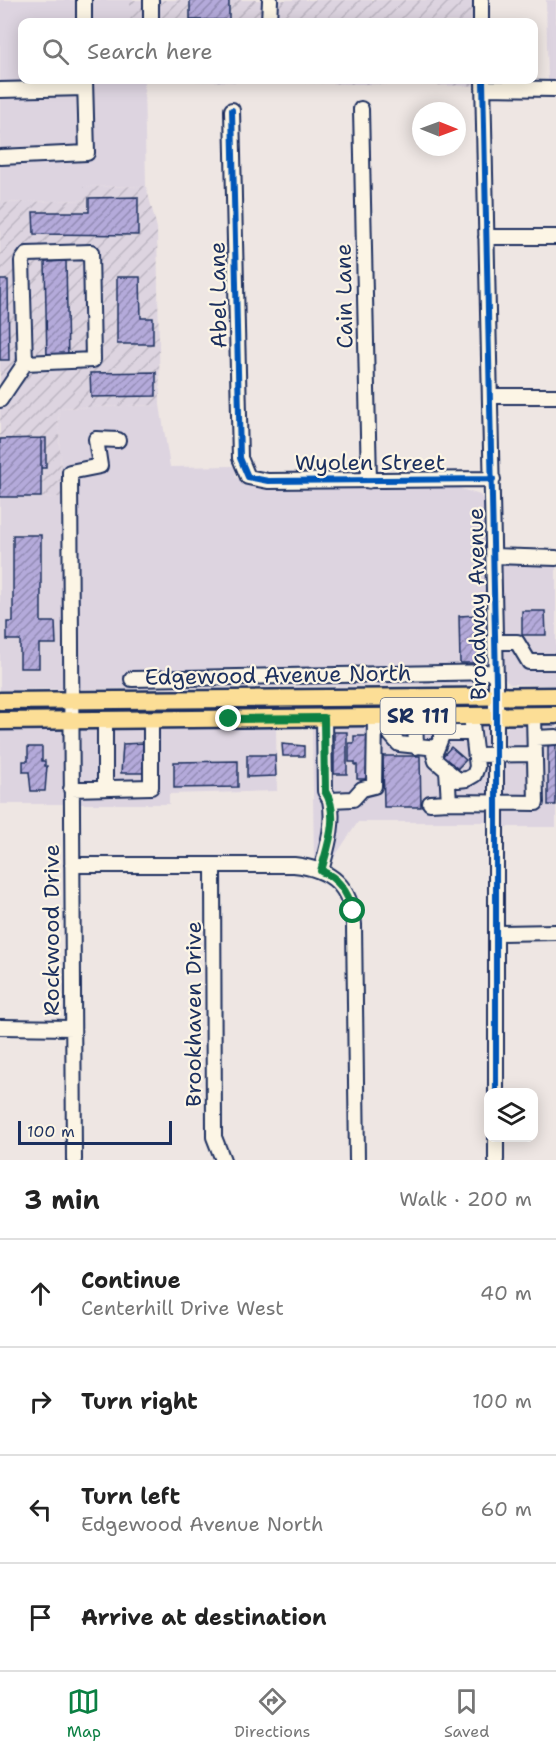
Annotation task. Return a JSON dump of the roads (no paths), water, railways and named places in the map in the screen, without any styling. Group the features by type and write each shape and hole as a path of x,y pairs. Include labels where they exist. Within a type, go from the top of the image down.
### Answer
{"main road":[{"name":"Edgewood Avenue North","path":"0,701 556,696"},
{"name":"Edgewood Avenue North","path":"0,721 415,716 443,725 472,724 496,715 556,715"}],"street":[{"path":"84,0 84,18"},
{"path":"151,0 151,18"},
{"path":"269,18 270,0"},
{"path":"481,0 481,18"},
{"path":"0,90 85,84 87,153 0,157"},
{"path":"483,84 556,88"},
{"name":"Broadway Avenue","path":"483,84 496,642 496,1088"},
{"name":"Cain Lane","path":"361,109 369,481"},
{"name":"Abel Lane","path":"232,110 240,458 248,477"},
{"path":"486,237 556,237"},
{"path":"0,400 25,363 22,261 27,254 91,252 93,360 25,363"},
{"path":"490,396 556,396"},
{"name":"Rockwood Drive","path":"74,1160 70,472 100,466 96,439 118,440"},
{"name":"Wyolen Street","path":"248,477 268,481 493,479"},
{"path":"494,556 555,560"},
{"path":"496,642 517,642 529,662 556,662"},
{"path":"132,679 496,672"},
{"path":"374,674 375,697"},
{"path":"279,676 279,718"},
{"path":"186,678 186,699"},
{"path":"430,803 536,803 534,715"},
{"path":"415,716 416,747"},
{"path":"381,717 399,744 416,747 440,760 458,780 474,775 477,767 472,724 458,733 440,760"},
{"path":"330,800 353,799 362,789 374,786 381,717"},
{"path":"321,871 333,813 325,791 324,718"},
{"path":"71,789 151,787 150,720"},
{"path":"105,721 105,788"},
{"path":"449,802 440,760 443,725 458,733"},
{"path":"535,738 556,737"},
{"path":"476,755 535,754"},
{"path":"72,865 294,865 321,871 337,881 346,892 353,911 357,1160"},
{"name":"Brookhaven Drive","path":"213,866 214,1137 223,1160"},
{"path":"497,933 556,933"},
{"path":"0,1027 73,1028"},
{"path":"496,1142 496,1160"}]}
